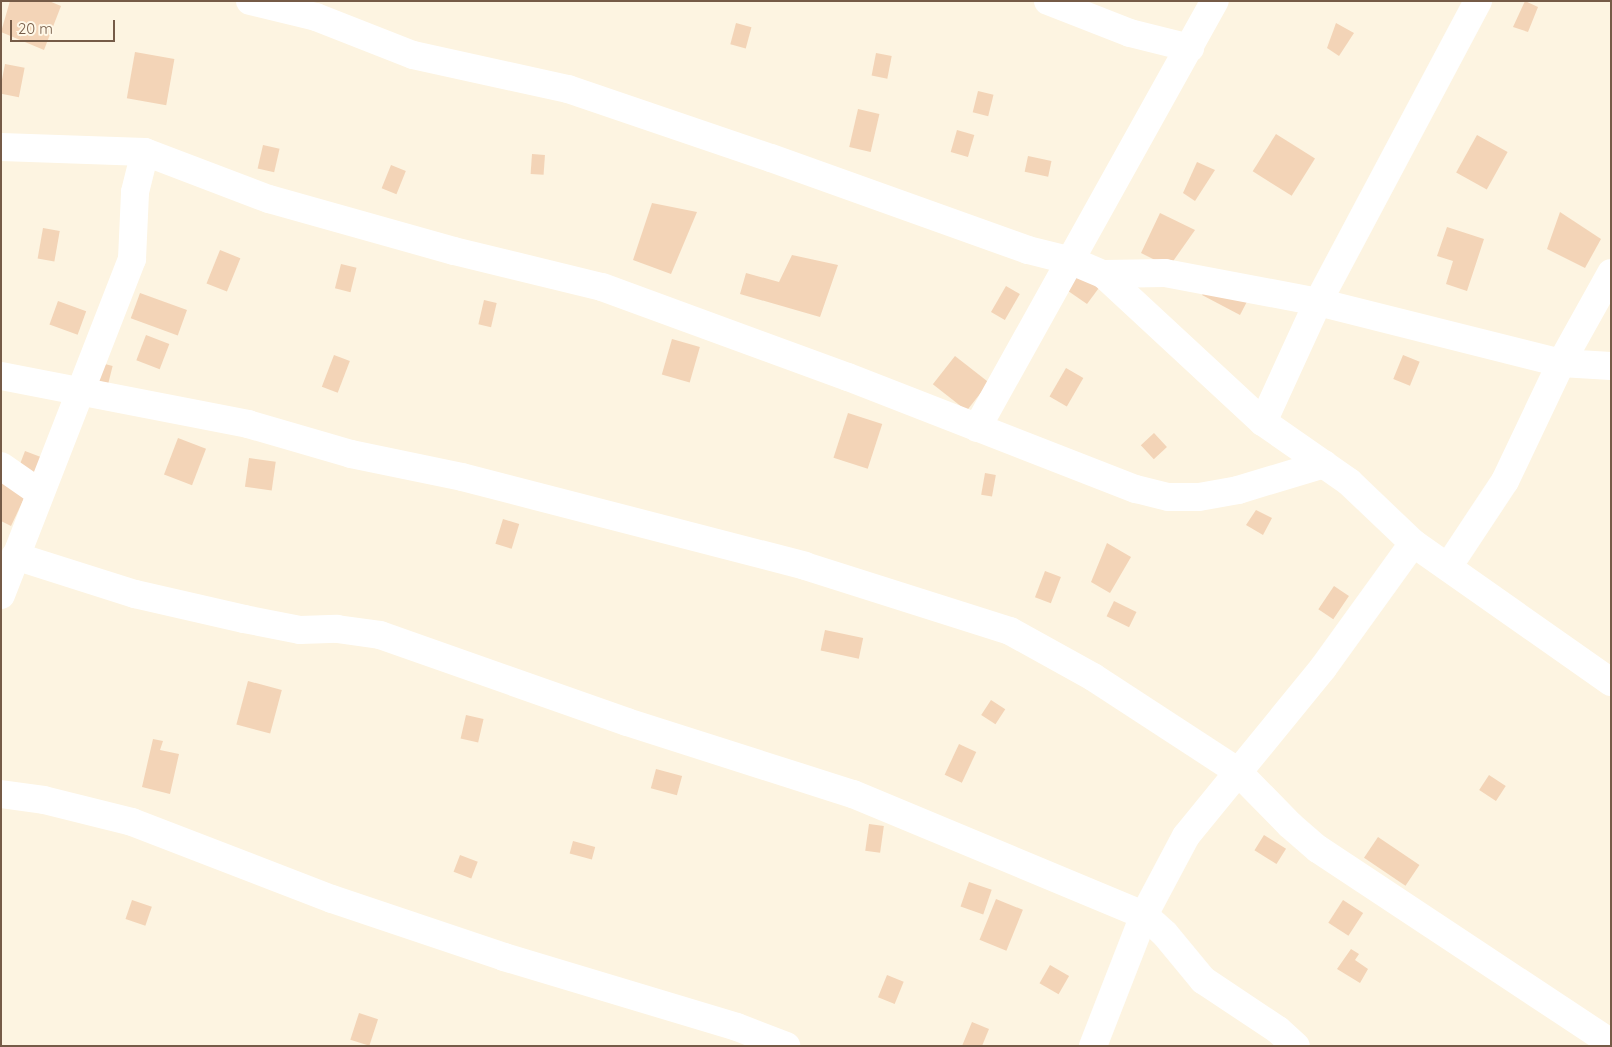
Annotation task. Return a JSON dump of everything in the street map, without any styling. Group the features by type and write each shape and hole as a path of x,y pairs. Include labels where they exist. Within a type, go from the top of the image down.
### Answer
{"street":[{"path":"250,1 320,9 413,55 568,89 1028,250 1072,261 1103,274 1263,422 1350,482 1413,542 1611,682"},
{"path":"1048,1 1113,27 1190,48"},
{"path":"977,428 1072,261 1215,1"},
{"path":"1263,422 1318,302 1478,1"},
{"path":"1,147 145,152 269,199 454,251 602,288 830,370 1136,490 1168,497 1199,497 1238,490 1324,464"},
{"path":"1,595 132,260 135,192 145,152"},
{"path":"1103,274 1165,272 1318,302 1561,363 1611,366"},
{"path":"1448,566 1505,481 1561,363 1611,273"},
{"path":"1,376 81,390 248,424 352,454 472,479 805,566 1010,631 1093,677 1237,771 1290,825 1318,849 1611,1043"},
{"path":"1,466 40,493"},
{"path":"1093,1046 1144,915 1186,836 1237,771 1323,668 1413,542"},
{"path":"15,556 135,594 244,619 300,630 337,628 380,635 627,722 853,794 1144,915 1165,934 1202,980 1278,1030 1296,1046"},
{"path":"1,794 44,800 132,822 332,899 504,957 737,1027 786,1046"}],"building":[{"path":"10,1 49,1 61,6 44,50 1,32"},
{"path":"1525,1 1538,7 1528,32 1513,27"},
{"path":"736,23 751,27 746,48 730,44"},
{"path":"1336,23 1354,33 1339,56 1327,48"},
{"path":"135,52 174,59 166,105 127,98"},
{"path":"876,53 892,56 887,79 872,76"},
{"path":"5,64 25,68 19,97 1,94"},
{"path":"978,91 994,95 988,116 973,112"},
{"path":"858,109 879,114 871,152 849,147"},
{"path":"957,130 974,135 968,157 951,152"},
{"path":"1276,134 1315,158 1292,196 1253,171"},
{"path":"1477,135 1508,152 1487,190 1456,173"},
{"path":"263,145 280,149 274,172 258,168"},
{"path":"532,154 545,155 544,175 531,174"},
{"path":"1028,156 1051,161 1048,177 1025,172"},
{"path":"1197,162 1215,170 1195,201 1183,193"},
{"path":"391,165 406,171 396,194 382,188"},
{"path":"652,203 697,212 671,274 633,260"},
{"path":"1560,212 1601,239 1585,268 1547,249"},
{"path":"1160,213 1195,230 1169,267 1141,253"},
{"path":"1447,227 1484,239 1467,291 1446,284 1453,261 1437,256"},
{"path":"43,228 60,231 54,261 38,259"},
{"path":"220,250 240,258 227,292 207,283"},
{"path":"792,255 838,265 820,317 740,294 746,273 779,282"},
{"path":"1072,261 1107,277 1087,304 1058,284"},
{"path":"341,264 357,268 350,292 335,288"},
{"path":"1212,282 1253,290 1240,315 1202,295"},
{"path":"1006,286 1020,294 1005,320 991,312"},
{"path":"140,293 187,310 178,335 131,318"},
{"path":"484,300 497,303 491,327 478,324"},
{"path":"58,301 86,311 78,335 49,324"},
{"path":"146,335 169,344 160,369 136,360"},
{"path":"672,339 700,347 690,383 662,375"},
{"path":"334,355 350,361 338,393 322,387"},
{"path":"1403,355 1420,362 1410,386 1393,379"},
{"path":"955,356 989,382 967,411 933,384"},
{"path":"101,363 113,366 108,383 97,380"},
{"path":"1066,368 1083,378 1067,407 1050,397"},
{"path":"848,413 882,424 868,469 833,458"},
{"path":"1154,433 1167,447 1154,459 1141,445"},
{"path":"178,438 206,449 192,485 164,474"},
{"path":"25,451 43,458 34,479 17,472"},
{"path":"249,458 276,462 272,490 245,487"},
{"path":"985,473 996,475 992,497 981,495"},
{"path":"1,477 28,490 11,526 1,521"},
{"path":"1256,510 1272,518 1263,535 1246,525"},
{"path":"503,519 519,524 512,549 495,544"},
{"path":"1107,543 1131,557 1110,593 1091,582"},
{"path":"1045,571 1061,577 1051,603 1035,597"},
{"path":"1334,586 1349,596 1333,619 1318,609"},
{"path":"1114,601 1136,612 1129,627 1107,616"},
{"path":"825,630 863,638 859,659 821,651"},
{"path":"248,681 282,690 270,734 236,724"},
{"path":"991,700 1005,709 995,724 981,715"},
{"path":"466,715 484,719 478,742 461,738"},
{"path":"153,739 163,741 160,750 179,754 170,794 142,787"},
{"path":"959,744 976,752 962,783 945,775"},
{"path":"656,769 682,776 677,795 651,788"},
{"path":"1489,775 1506,786 1496,801 1479,790"},
{"path":"869,824 884,826 880,853 865,851"},
{"path":"1264,835 1286,849 1277,864 1254,850"},
{"path":"1378,837 1419,865 1405,886 1364,858"},
{"path":"573,841 595,847 592,860 570,854"},
{"path":"460,855 478,862 471,879 454,872"},
{"path":"969,882 992,890 983,914 961,907"},
{"path":"996,899 1023,910 1006,951 980,940"},
{"path":"132,900 152,907 145,926 125,919"},
{"path":"1343,900 1363,913 1348,936 1328,923"},
{"path":"1351,949 1359,954 1355,960 1368,969 1360,983 1337,969"},
{"path":"1050,965 1069,976 1059,994 1040,983"},
{"path":"887,975 904,982 895,1004 878,997"},
{"path":"359,1013 378,1019 369,1046 350,1040"},
{"path":"972,1022 989,1029 982,1046 962,1046"}]}
